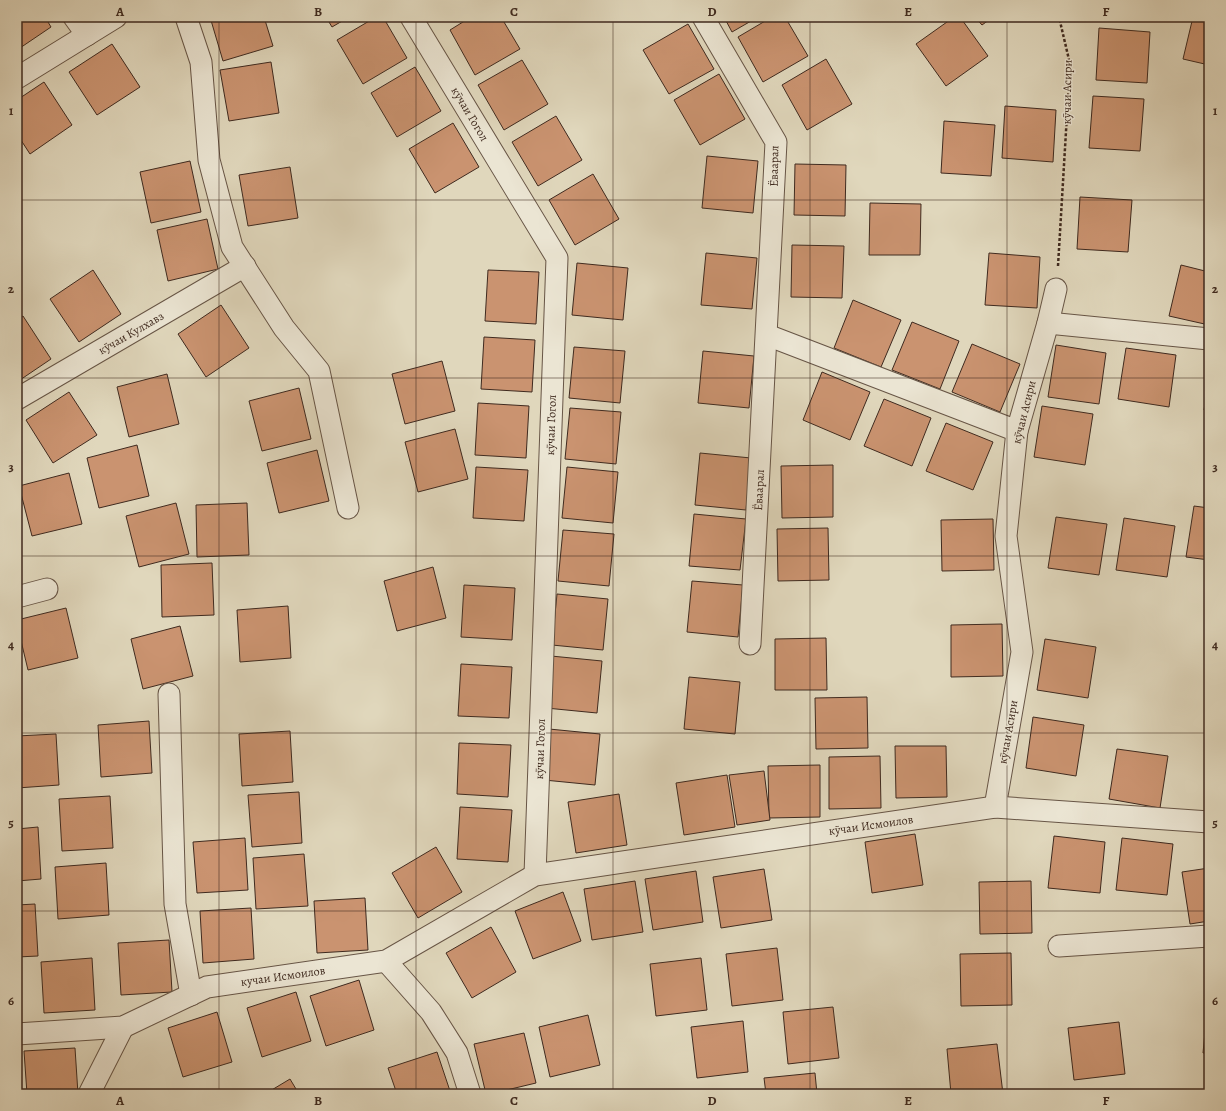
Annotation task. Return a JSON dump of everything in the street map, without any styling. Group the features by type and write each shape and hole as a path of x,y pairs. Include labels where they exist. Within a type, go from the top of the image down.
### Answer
{"street":[{"path":"74,17 87,35"},
{"path":"17,78 116,17"},
{"path":"186,17 201,62 209,160 232,247 284,328 319,371 348,508"},
{"name":"кӯчаи Гогол","path":"411,17 557,258 536,875"},
{"name":"Ёваарал","path":"703,17 776,142 750,644"},
{"name":"кӯчаи Кулхавз","path":"17,399 245,266"},
{"name":"кӯчаи Асири","path":"995,807 1022,652 1006,536 1017,431 1048,323 1056,289"},
{"path":"1048,323 1209,339"},
{"path":"767,335 1017,431"},
{"path":"17,597 47,589"},
{"path":"169,694 175,904 191,995"},
{"name":"кӯчаи Исмоилов","path":"536,875 995,807 1209,822"},
{"name":"кучаи Исмоилов","path":"17,1034 122,1027 208,987 386,961 536,875"},
{"path":"1058,946 1209,936"},
{"path":"386,961 431,1012 457,1053 470,1094"},
{"path":"89,1094 122,1027"}],"path":[{"name":"кӯчаи Асири","path":"1056,289 1070,64 1059,17"}],"building":[{"path":"17,17 45,17 51,27 17,50"},
{"path":"210,17 264,17 273,46 223,61"},
{"path":"326,17 349,17 332,27"},
{"path":"376,17 383,17 407,58 363,84 337,40"},
{"path":"471,17 501,17 520,49 475,75 450,30"},
{"path":"724,17 758,17 732,32"},
{"path":"772,17 785,17 808,56 763,82 738,37"},
{"path":"954,17 960,17 988,56 946,86 916,44"},
{"path":"975,17 993,17 982,25"},
{"path":"1193,17 1209,17 1209,65 1183,59"},
{"path":"688,24 714,69 669,94 643,50"},
{"path":"1099,28 1150,32 1147,83 1096,80"},
{"path":"112,44 140,87 97,115 69,72"},
{"path":"826,59 852,104 807,130 782,85"},
{"path":"522,60 548,104 504,130 478,85"},
{"path":"271,62 279,113 229,121 220,70"},
{"path":"415,67 441,111 397,137 371,93"},
{"path":"719,74 745,119 700,145 674,100"},
{"path":"44,82 72,125 30,154 17,134 17,100"},
{"path":"1093,96 1144,99 1140,151 1089,148"},
{"path":"1005,106 1056,110 1053,162 1002,158"},
{"path":"556,116 582,160 538,186 512,142"},
{"path":"944,121 995,125 991,176 941,173"},
{"path":"453,123 479,167 435,193 409,149"},
{"path":"707,156 758,161 753,213 702,208"},
{"path":"190,161 201,212 151,223 140,172"},
{"path":"795,164 846,165 845,216 794,215"},
{"path":"290,167 298,218 248,226 239,175"},
{"path":"593,174 619,219 575,245 549,200"},
{"path":"1080,197 1132,200 1128,252 1077,249"},
{"path":"870,203 921,204 920,255 869,255"},
{"path":"207,219 218,269 168,281 157,230"},
{"path":"792,245 844,246 842,298 791,297"},
{"path":"706,253 757,258 752,309 701,305"},
{"path":"989,253 1040,257 1037,308 985,305"},
{"path":"577,263 628,268 623,320 572,315"},
{"path":"1181,265 1209,272 1209,325 1169,316"},
{"path":"93,270 121,314 79,342 50,299"},
{"path":"488,270 539,272 536,324 485,321"},
{"path":"853,300 901,320 881,367 834,348"},
{"path":"221,305 249,348 206,377 178,334"},
{"path":"23,316 51,359 17,382 17,319"},
{"path":"912,322 959,341 940,389 892,370"},
{"path":"484,337 535,340 532,392 481,389"},
{"path":"972,344 1020,364 1000,412 952,392"},
{"path":"1056,345 1106,353 1099,404 1048,397"},
{"path":"574,347 625,351 620,403 569,398"},
{"path":"1126,348 1176,355 1169,407 1118,399"},
{"path":"703,351 754,356 749,408 698,403"},
{"path":"442,361 455,411 405,424 392,374"},
{"path":"822,372 870,392 850,440 803,420"},
{"path":"167,374 179,424 129,437 117,387"},
{"path":"1209,377 1209,410 1204,410"},
{"path":"299,388 311,439 262,451 249,401"},
{"path":"69,392 97,435 53,463 26,420"},
{"path":"884,399 931,418 912,466 864,446"},
{"path":"478,403 529,406 526,458 475,455"},
{"path":"1042,406 1093,414 1085,465 1034,457"},
{"path":"570,408 621,412 616,464 565,459"},
{"path":"946,423 993,442 973,490 926,471"},
{"path":"455,429 468,479 418,492 405,442"},
{"path":"137,445 149,496 99,508 87,458"},
{"path":"317,450 329,501 279,513 267,463"},
{"path":"700,453 751,458 746,510 695,505"},
{"path":"833,465 833,517 782,518 781,466"},
{"path":"476,467 528,470 524,521 473,518"},
{"path":"567,467 618,472 613,523 562,518"},
{"path":"69,473 82,524 32,536 19,486"},
{"path":"176,503 189,554 139,567 126,516"},
{"path":"247,503 249,555 197,557 196,505"},
{"path":"1194,506 1209,508 1209,560 1186,557"},
{"path":"694,514 746,519 740,570 689,566"},
{"path":"1056,517 1107,524 1099,575 1048,568"},
{"path":"1124,518 1175,526 1167,577 1116,570"},
{"path":"993,519 994,570 942,571 941,520"},
{"path":"828,528 829,580 778,581 777,529"},
{"path":"563,530 614,534 609,586 558,581"},
{"path":"212,563 214,615 162,617 161,565"},
{"path":"433,567 446,618 397,631 384,581"},
{"path":"692,581 743,585 738,637 687,632"},
{"path":"464,585 515,588 512,640 461,637"},
{"path":"557,594 608,599 603,650 552,645"},
{"path":"288,606 291,658 240,662 237,610"},
{"path":"66,608 78,658 28,670 17,620"},
{"path":"1002,624 1003,676 951,677 951,625"},
{"path":"180,626 193,676 143,689 131,639"},
{"path":"826,638 827,690 775,690 775,639"},
{"path":"1045,639 1096,647 1088,698 1037,690"},
{"path":"551,656 602,661 597,713 546,708"},
{"path":"461,664 512,667 509,718 458,716"},
{"path":"689,677 740,682 735,734 684,729"},
{"path":"867,697 868,748 816,749 815,698"},
{"path":"1033,717 1084,725 1076,776 1026,768"},
{"path":"149,721 152,773 101,777 98,725"},
{"path":"549,729 600,734 595,785 544,780"},
{"path":"290,731 293,782 242,786 239,734"},
{"path":"56,734 59,785 17,788 17,736"},
{"path":"459,743 511,745 508,797 457,794"},
{"path":"895,746 946,746 947,797 896,798"},
{"path":"1117,749 1168,756 1160,808 1109,799"},
{"path":"880,756 881,808 829,809 829,757"},
{"path":"820,765 820,817 769,818 768,766"},
{"path":"764,771 770,820 737,825 729,775"},
{"path":"727,775 735,827 684,835 676,783"},
{"path":"299,792 302,843 252,847 248,795"},
{"path":"619,794 627,845 576,853 568,802"},
{"path":"110,796 113,848 62,851 59,799"},
{"path":"460,807 512,810 508,862 457,859"},
{"path":"38,827 41,879 17,881 17,829"},
{"path":"915,834 923,885 872,893 865,842"},
{"path":"1054,836 1105,842 1100,893 1048,888"},
{"path":"245,838 248,890 197,893 193,842"},
{"path":"1122,838 1173,844 1167,895 1116,890"},
{"path":"436,847 462,892 418,918 392,873"},
{"path":"304,854 308,906 256,909 253,858"},
{"path":"106,863 109,915 58,919 55,867"},
{"path":"1209,868 1209,921 1190,924 1182,872"},
{"path":"764,869 772,920 721,928 713,877"},
{"path":"696,871 703,922 653,930 645,879"},
{"path":"635,881 643,932 592,940 584,889"},
{"path":"1031,881 1032,933 980,934 979,882"},
{"path":"563,892 581,941 533,959 515,911"},
{"path":"365,898 368,950 317,953 314,901"},
{"path":"35,904 38,956 17,957 17,905"},
{"path":"251,908 254,959 203,963 200,911"},
{"path":"491,927 516,972 472,998 446,953"},
{"path":"169,940 172,992 121,995 118,943"},
{"path":"777,948 783,1000 732,1006 726,954"},
{"path":"1011,953 1012,1005 961,1006 960,954"},
{"path":"92,958 95,1010 44,1013 41,962"},
{"path":"701,958 707,1010 656,1016 650,964"},
{"path":"359,980 374,1030 326,1046 310,996"},
{"path":"296,992 311,1041 262,1057 247,1008"},
{"path":"1208,1001 1209,1053 1203,1053"},
{"path":"833,1007 839,1058 788,1064 783,1012"},
{"path":"217,1012 232,1062 183,1077 168,1028"},
{"path":"588,1015 600,1065 550,1077 539,1027"},
{"path":"743,1021 748,1072 697,1078 691,1027"},
{"path":"1119,1022 1125,1074 1074,1080 1068,1028"},
{"path":"524,1033 536,1083 486,1094 474,1044"},
{"path":"997,1044 1003,1094 951,1094 947,1049"},
{"path":"75,1048 78,1094 27,1094 24,1051"},
{"path":"437,1052 451,1094 397,1094 388,1068"},
{"path":"815,1073 817,1094 766,1094 764,1078"},
{"path":"290,1079 299,1094 265,1094"}]}
